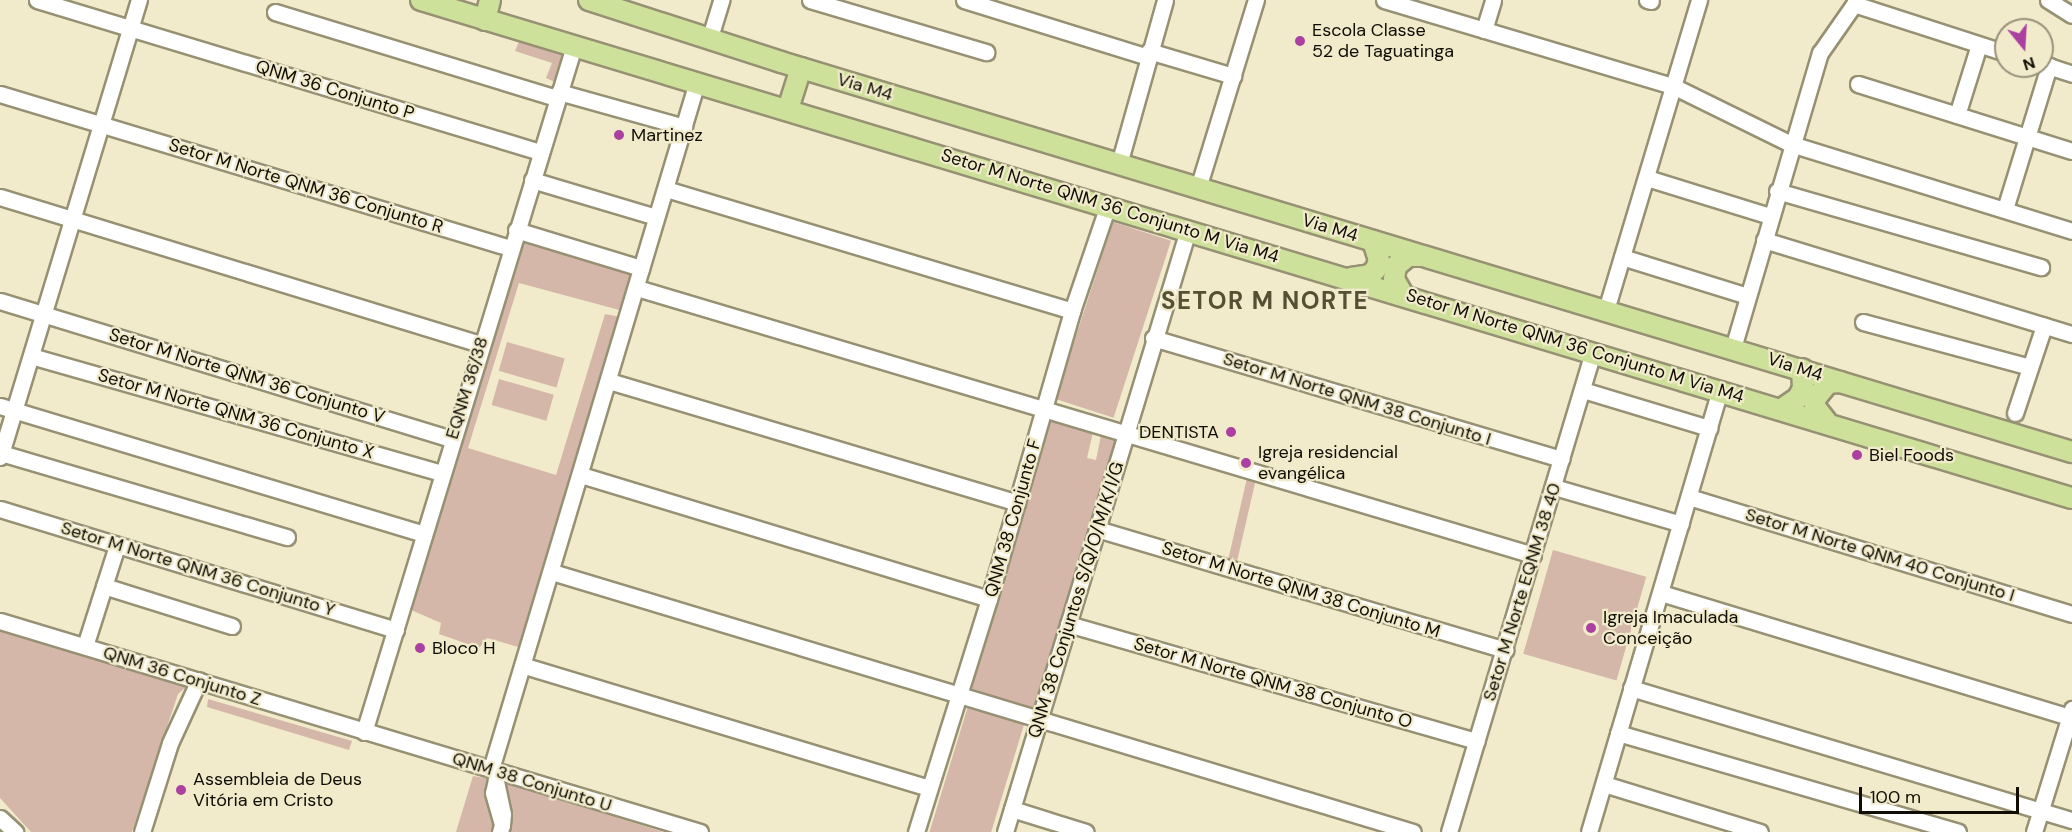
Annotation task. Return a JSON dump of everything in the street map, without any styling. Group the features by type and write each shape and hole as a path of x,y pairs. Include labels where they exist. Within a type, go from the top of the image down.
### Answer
{"main road":[{"name":"Setor M Norte QNM 36 Conjunto M Via M4","path":"421,0 1791,411"},
{"path":"484,20 490,0"},
{"name":"Via M4","path":"589,0 801,68 2072,452"},
{"path":"788,109 801,68"},
{"path":"1351,278 1370,275 1376,269 1379,260 1373,241"},
{"path":"1402,293 1394,279 1396,266 1408,256 1422,256"},
{"path":"1802,369 1803,388 1792,405 1791,411 2072,498"},
{"path":"1826,421 1815,407 1815,399 1828,383 1840,382"}],"street":[{"name":"QNM 36 Conjunto P","path":"37,0 540,152"},
{"path":"139,0 31,356 7,409 1,455 286,537"},
{"path":"710,37 721,0"},
{"path":"810,0 986,52"},
{"path":"964,0 1148,54 1233,76"},
{"path":"1119,164 1165,0"},
{"path":"1198,188 1256,0"},
{"path":"1384,0 1675,87 1791,144 2072,231"},
{"path":"1484,30 1493,0"},
{"path":"1606,310 1675,87 1699,0"},
{"path":"2048,0 2072,15"},
{"path":"1733,348 1791,144 1820,53 1855,2 1994,49"},
{"path":"275,12 558,95 684,127"},
{"path":"1957,115 1979,45"},
{"name":"EQNM 36/38","path":"364,732 480,344 574,46"},
{"path":"2054,68 2072,74"},
{"path":"2005,209 2042,78"},
{"path":"491,769 525,666 697,82"},
{"path":"1858,84 2072,150"},
{"name":"Setor M Norte QNM 36 Conjunto R","path":"0,94 510,248"},
{"path":"1647,178 1770,216"},
{"path":"532,180 656,217"},
{"path":"666,189 1071,311"},
{"path":"1778,191 2042,267"},
{"path":"0,197 480,344"},
{"name":"QNM 38 Conjunto F","path":"916,832 989,599 1071,311 1108,205"},
{"path":"516,230 641,268"},
{"name":"QNM 38 Conjuntos S/Q/O/M/K/I/G","path":"1005,832 1153,338 1188,230"},
{"path":"1764,240 2072,334"},
{"path":"1622,257 1747,296"},
{"path":"637,288 1533,555"},
{"name":"Setor M Norte QNM 36 Conjunto V","path":"0,301 451,439"},
{"path":"1863,322 2030,367"},
{"path":"2015,413 2044,326"},
{"name":"Setor M Norte QNM 38 Conjunto I","path":"1153,338 1561,459"},
{"name":"Setor M Norte EQNM 38 40","path":"1449,832 1593,352"},
{"name":"Setor M Norte QNM 36 Conjunto X","path":"31,356 441,473"},
{"path":"609,381 1017,503"},
{"path":"1588,832 1720,389"},
{"path":"1583,390 1709,428"},
{"path":"7,409 424,534"},
{"path":"581,475 989,599"},
{"path":"1554,487 1681,524"},
{"name":"Setor M Norte QNM 40 Conjunto I","path":"1689,497 2072,614"},
{"name":"Setor M Norte QNM 36 Conjunto Y","path":"0,509 396,630"},
{"name":"Setor M Norte QNM 38 Conjunto M","path":"1097,529 1505,650"},
{"path":"85,646 117,546"},
{"path":"552,572 1413,832"},
{"path":"104,586 232,626"},
{"path":"1661,593 2071,715 2034,832"},
{"name":"QNM 36 Conjunto Z","path":"0,621 364,732"},
{"name":"Setor M Norte QNM 38 Conjunto O","path":"1068,624 1477,741"},
{"path":"525,666 929,788"},
{"path":"142,832 170,743 199,680"},
{"path":"1631,688 2072,820"},
{"name":"QNM 38 Conjunto U","path":"364,732 700,832"},
{"path":"1618,733 1958,832"},
{"path":"1604,784 1760,832"},
{"path":"1012,809 1086,832"},
{"path":"0,818 15,832"}],"shaded area":[{"path":"520,39 565,53 557,83 546,78 552,63 515,51"},
{"path":"1113,222 1171,241 1114,418 1056,399"},
{"path":"517,238 634,273 623,311 519,283 468,448 556,475 605,314 621,317 522,648 487,638 479,648 439,634 441,623 411,610"},
{"path":"507,342 565,359 556,387 499,371"},
{"path":"499,379 554,395 546,421 492,405"},
{"path":"1046,420 1093,432 1087,458 1096,460 1101,435 1117,441 1034,710 966,690"},
{"path":"1247,478 1256,480 1237,560 1229,558"},
{"path":"1553,550 1646,577 1616,681 1523,654"},
{"path":"0,630 186,687 178,694 132,832 31,832 0,798"},
{"path":"208,699 352,741 349,750 207,707"},
{"path":"968,706 1024,723 991,832 929,832"},
{"path":"473,776 496,780 663,832 456,832"}],"place":[{"name":"Escola Classe 52 de Taguatinga","path":"1300,41"},
{"name":"Martinez","path":"619,135"},
{"name":"DENTISTA","path":"1231,432"},
{"name":"Biel Foods","path":"1857,455"},
{"name":"Igreja residencial evangélica","path":"1246,463"},
{"name":"Igreja Imaculada Conceição","path":"1591,628"},
{"name":"Bloco H","path":"420,648"},
{"name":"Assembleia de Deus Vitória em Cristo","path":"181,790"}],"district":[{"name":"SETOR M NORTE","path":"1265,301"}]}
